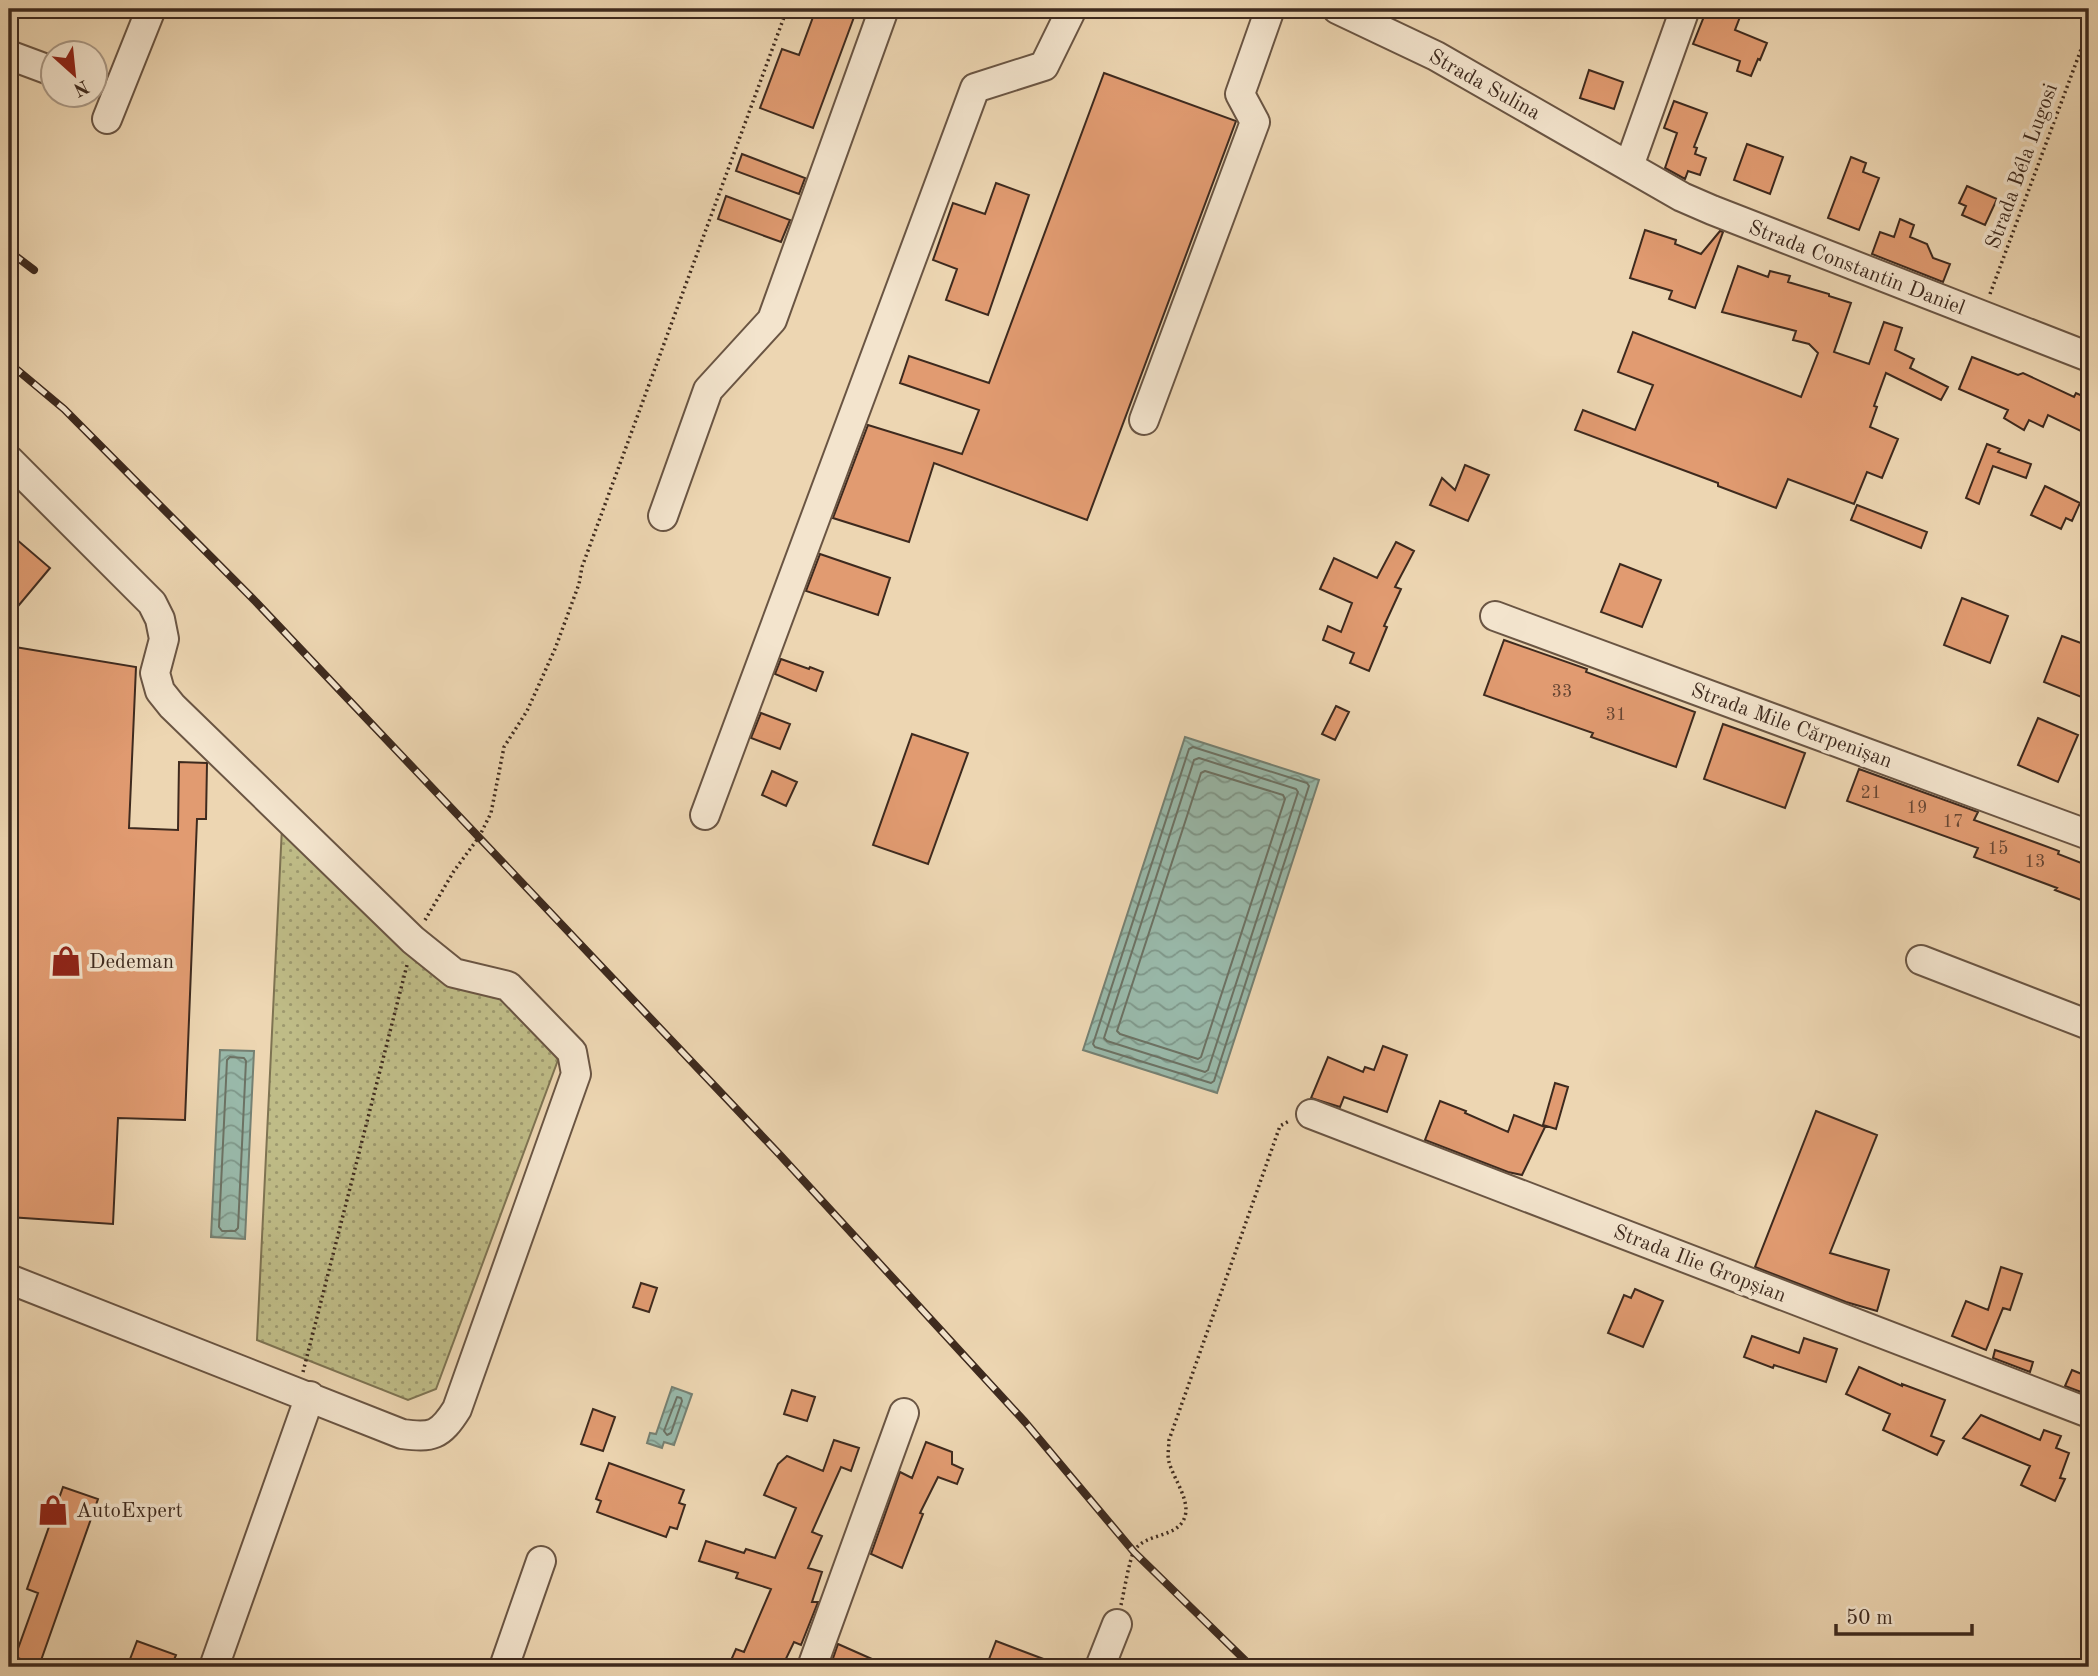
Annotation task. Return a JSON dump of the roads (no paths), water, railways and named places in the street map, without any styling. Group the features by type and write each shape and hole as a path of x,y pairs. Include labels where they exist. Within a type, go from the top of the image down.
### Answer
{"street":[{"path":"108,97 151,9"},
{"path":"663,516 708,390 772,320 884,9"},
{"path":"705,815 975,88 1044,66 1072,9"},
{"path":"1144,420 1255,122 1241,94 1270,9"},
{"name":"Strada Sulina","path":"1337,9 1436,56 1629,166"},
{"path":"1629,166 1685,9"},
{"path":"9,55 38,66"},
{"name":"Strada Constantin Daniel","path":"1629,166 1658,184 1712,210 2089,357"},
{"path":"9,460 152,603 160,619 164,639 155,673 160,691 172,706 413,940 454,973 508,986 572,1052 576,1074 457,1409 446,1427 425,1437 402,1434 306,1386 9,1279"},
{"name":"Strada Mile Cărpenișan","path":"1496,616 2089,835"},
{"path":"1921,960 2089,1025"},
{"name":"Strada Ilie Gropșian","path":"1311,1114 2089,1413"},
{"path":"214,1667 306,1386"},
{"path":"812,1667 904,1413"},
{"path":"504,1667 541,1561"},
{"path":"1100,1667 1117,1624"}],"water":[{"path":"1185,737 1319,780 1217,1093 1083,1050"},
{"path":"220,1050 254,1051 245,1239 211,1237"},
{"path":"672,1387 692,1394 674,1445 664,1442 662,1448 647,1443 650,1433 656,1434"}],"railway":[{"path":"9,251 34,270"},
{"path":"9,363 64,409 256,602 780,1155 1025,1422 1134,1552 1252,1667"}],"place":[{"name":"Dedeman","path":"66,961"},
{"name":"AutoExpert","path":"53,1510"}]}
